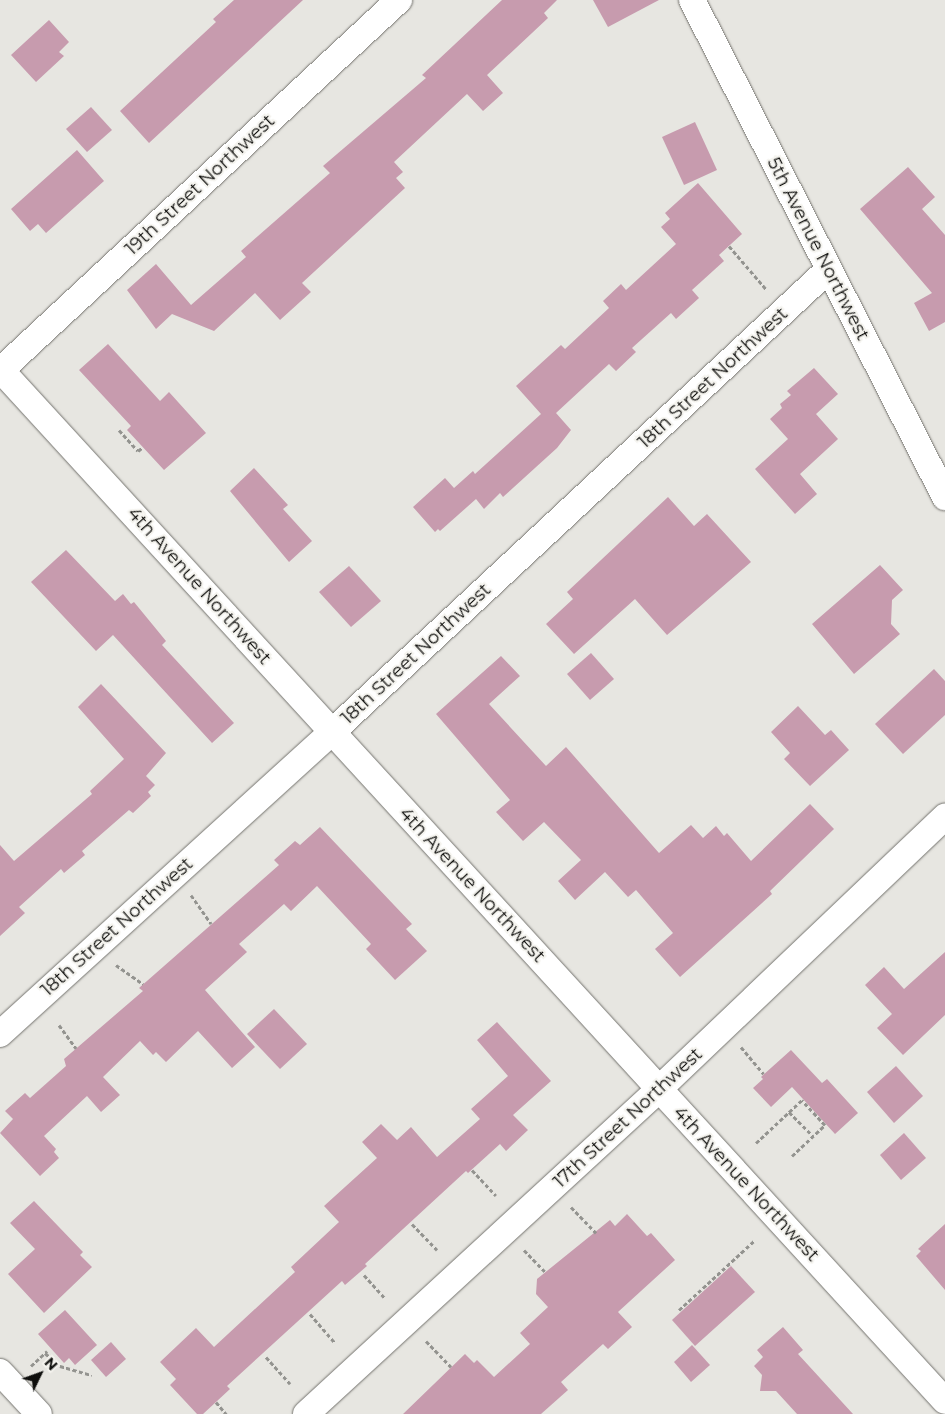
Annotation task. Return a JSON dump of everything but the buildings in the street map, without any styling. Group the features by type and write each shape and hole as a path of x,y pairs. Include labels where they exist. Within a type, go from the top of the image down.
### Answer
{"street":[{"name":"19th Street Northwest","path":"0,370 399,0"},
{"name":"5th Avenue Northwest","path":"692,0 945,497"},
{"name":"18th Street Northwest","path":"0,1034 332,732 829,269"},
{"name":"4th Avenue Northwest","path":"0,370 945,1400"},
{"name":"17th Street Northwest","path":"306,1414 659,1089 945,817"},
{"path":"0,1372 39,1414"}],"path":[{"path":"729,246 769,292"},
{"path":"119,430 138,451 142,446"},
{"path":"185,890 211,924"},
{"path":"114,963 142,984"},
{"path":"59,1025 76,1048"},
{"path":"740,1046 764,1074"},
{"path":"756,1143 802,1100 825,1125 792,1156"},
{"path":"789,1112 813,1136"},
{"path":"472,1170 496,1196"},
{"path":"569,1204 596,1233"},
{"path":"412,1224 437,1250"},
{"path":"679,1310 754,1241"},
{"path":"522,1248 545,1272"},
{"path":"364,1275 385,1298"},
{"path":"310,1314 335,1343"},
{"path":"424,1339 451,1367"},
{"path":"30,1366 46,1352 60,1366 92,1374"},
{"path":"266,1357 290,1384"},
{"path":"216,1402 226,1414"}]}
